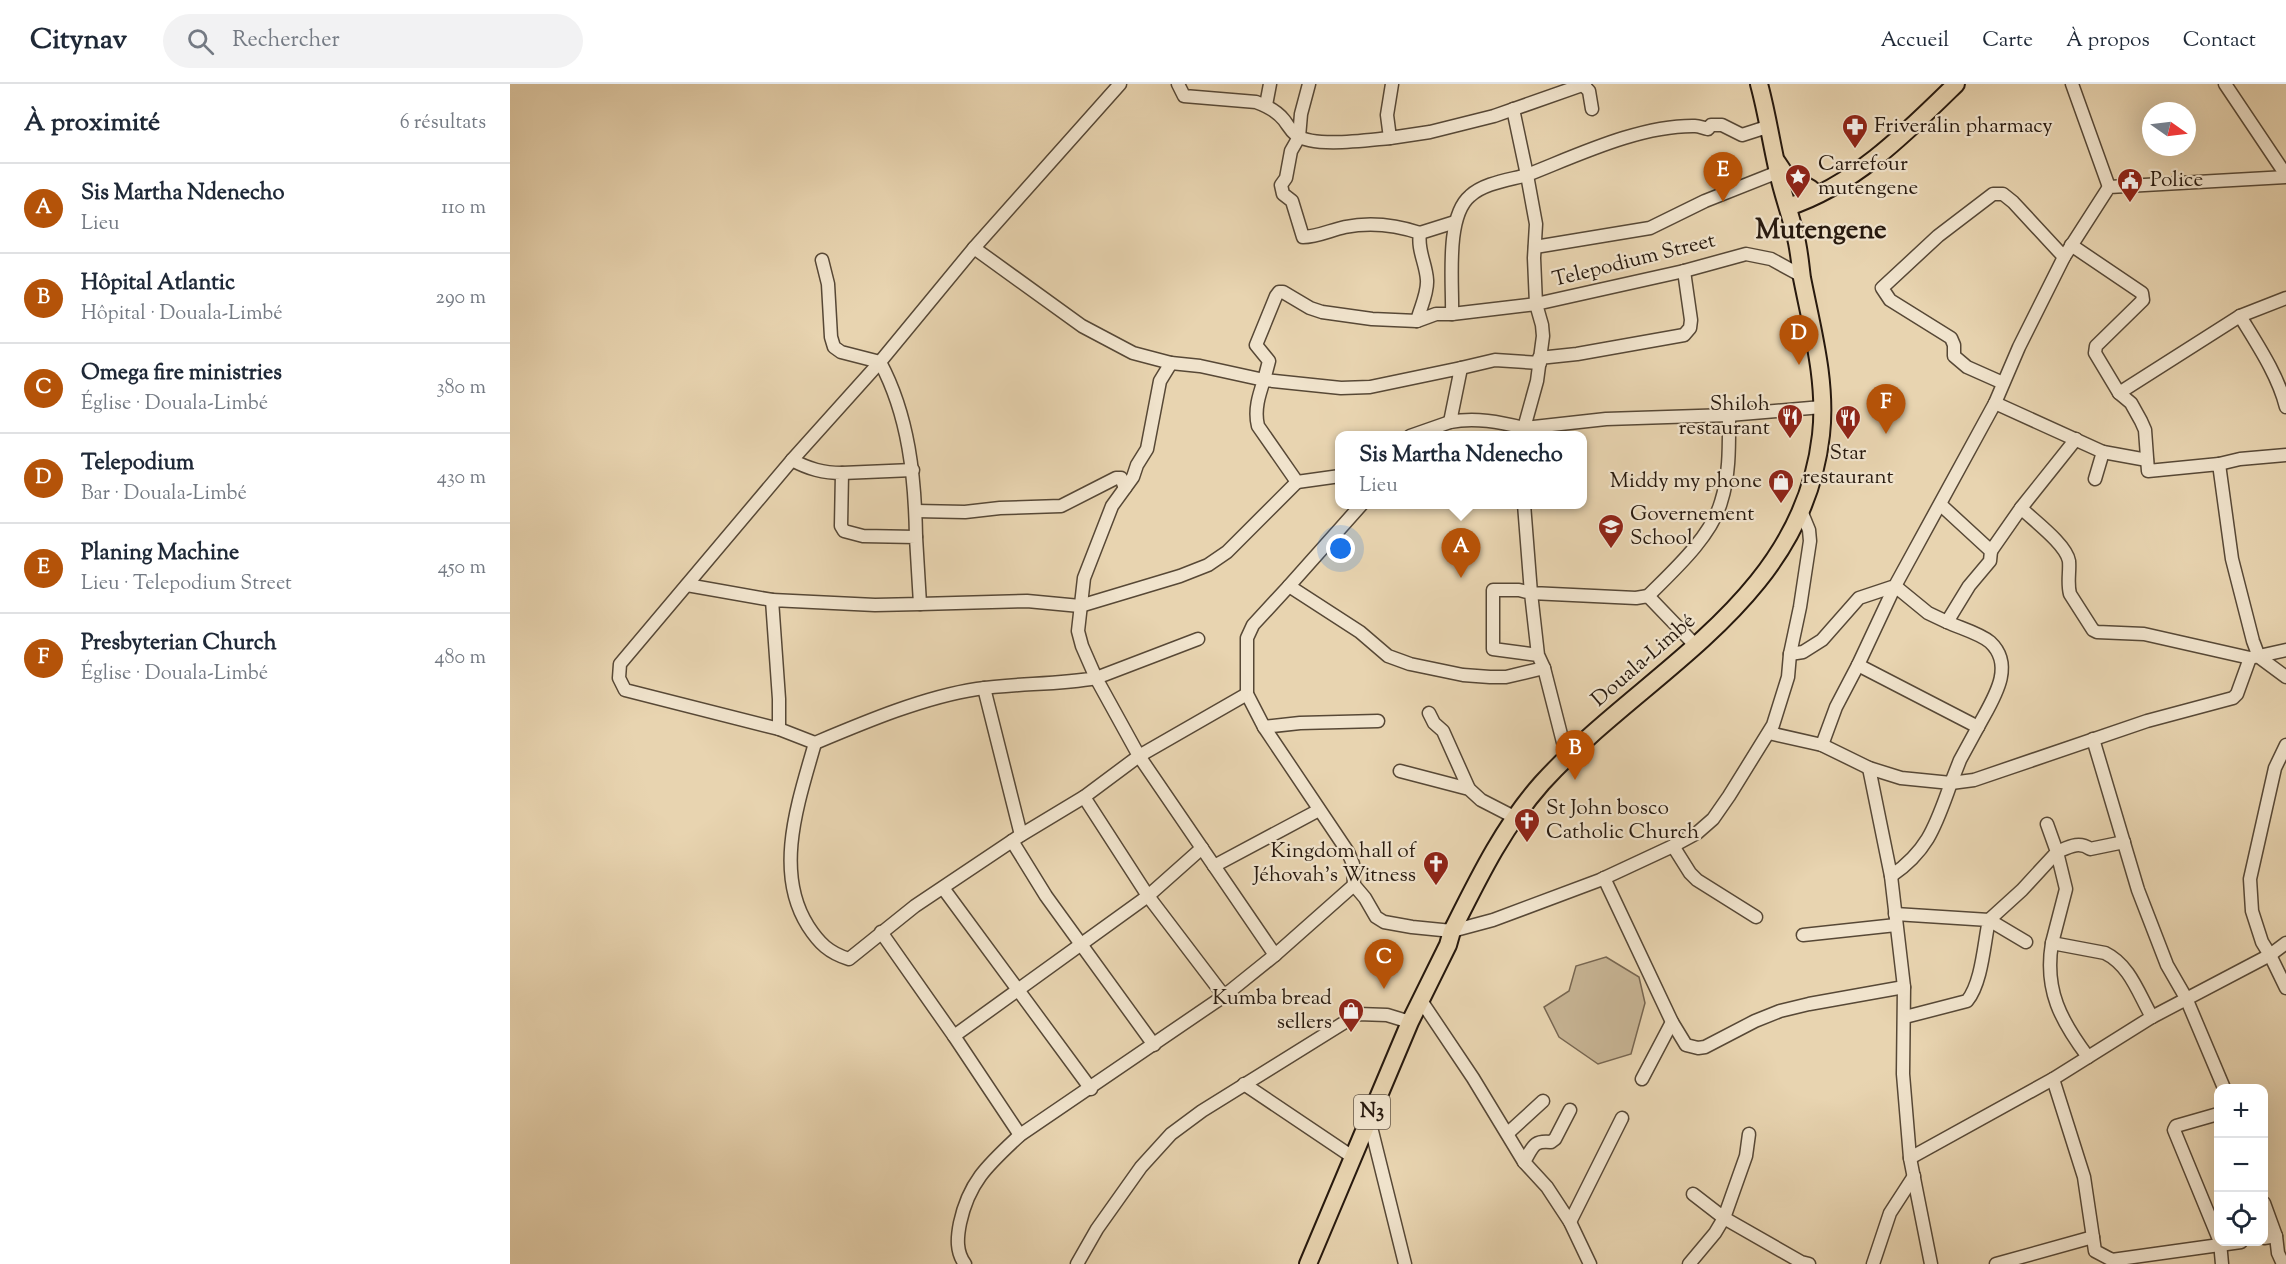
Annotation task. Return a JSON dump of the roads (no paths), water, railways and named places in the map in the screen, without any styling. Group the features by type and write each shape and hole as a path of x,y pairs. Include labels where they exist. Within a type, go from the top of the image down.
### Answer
{"highway":[{"name":"Douala-Limbé","path":"1308,1264 1410,1022 1422,1002 1450,938 1493,851 1514,817 1567,758 1696,646 1746,597 1778,556 1802,513 1814,473 1821,434 1822,408 1818,354 1802,276 1797,238 1777,166 1759,84"},
{"path":"1787,202 1831,186 1881,153 1904,135 1956,84"},
{"path":"1777,166 1812,193"},
{"path":"1797,238 1803,214 1812,193"}],"street":[{"path":"1120,84 974,248 880,362 792,460 620,664 619,678 625,690 779,729 815,743 898,711 984,688 1067,683 1096,678 1198,639"},
{"path":"1178,84 1184,96 1256,102 1266,105 1278,113 1291,131 1299,137 1334,142 1390,138 1430,132 1512,109 1583,84 1589,91 1592,109"},
{"path":"1266,105 1270,84"},
{"path":"1309,84 1301,114 1299,137 1291,152 1286,178 1281,186 1283,194 1292,201 1303,237 1364,225 1389,226 1420,233 1455,222"},
{"path":"1390,138 1387,115 1392,84"},
{"path":"2072,84 2109,186"},
{"path":"2225,84 2286,176"},
{"path":"1297,482 1271,447 1258,426 1256,417 1269,361 1256,345 1279,292 1322,312 1372,319 1417,321 1436,314 1536,304 1536,224 1512,109"},
{"path":"1452,314 1455,222 1460,208 1470,196 1483,188 1527,175 1587,151 1657,130 1698,126 1708,129 1712,125 1722,125 1742,135 1770,126"},
{"path":"1535,247 1650,228 1777,166"},
{"path":"2109,186 2286,176"},
{"path":"1822,745 1836,707 1895,586 1995,403 2064,257 2109,186"},
{"path":"2003,383 1968,367 1954,356 1954,345 1951,338 1890,300 1882,288 1938,236 1993,194 1998,193 2013,202 2064,257"},
{"path":"1417,321 1427,281 1419,247 1420,233"},
{"path":"2071,245 2142,293 2143,300 2096,346 2095,350 2119,393 2131,403 2145,430 2148,471 2286,455"},
{"path":"974,248 1082,326 1133,353 1171,363 1200,366 1264,380 1330,388 1370,387 1495,360 1540,360 1684,335 1690,328 1691,320 1684,271"},
{"name":"Telepodium Street","path":"1524,431 1540,360 1542,325 1536,304 1684,271 1746,254 1771,259 1802,276"},
{"path":"822,260 828,284 831,337 834,347 841,352 880,362"},
{"path":"2119,393 2240,316 2286,298"},
{"path":"2240,316 2279,386 2286,407"},
{"path":"880,362 892,390 913,470 920,604"},
{"path":"1171,363 1160,381 1147,449 1133,477 1112,506 1084,578 1079,638 1096,678 1139,756 1275,955"},
{"path":"1450,422 1461,368"},
{"path":"1995,403 2103,452 2147,460"},
{"path":"1530,431 1606,419 1729,415 1822,408"},
{"path":"1538,655 1498,651 1492,647 1493,590 1636,598 1648,596 1675,569 1714,521 1721,504 1727,473 1729,415"},
{"path":"1422,431 1464,419 1484,421 1520,431"},
{"path":"1947,622 1969,586 1990,561 1991,551 2021,508 2076,439"},
{"path":"2095,479 2103,452"},
{"path":"792,460 827,473 913,470"},
{"path":"1769,733 1822,745 1869,768 1901,778 1951,783 1974,780 2147,721 2233,698 2254,658 2232,559 2219,464"},
{"path":"842,473 842,526 844,531 863,536 916,537"},
{"path":"687,585 772,600 875,605 1027,601 1080,606 1208,565 1227,552 1297,482 1335,477"},
{"path":"916,511 965,512 999,508 1061,507 1116,478 1121,478 1125,488"},
{"path":"1941,505 1991,551"},
{"path":"2021,508 2064,549 2069,561 2070,594 2093,630 2144,634 2254,658 2286,677"},
{"path":"1358,509 1253,625 1247,638 1247,694 1264,727 1348,852 1353,864 1354,885 1376,917 1384,922 1450,938 1604,878 1673,846 1697,832 1713,819 1769,733 1782,701 1810,541 1809,530 1802,513"},
{"path":"1524,509 1538,655 1544,668 1567,758"},
{"path":"1289,586 1360,632 1388,656 1410,664 1463,675 1490,677 1506,677 1544,668"},
{"path":"1891,876 1908,864 1930,837 1960,760 2001,682 2003,670 1996,649 1988,640 1928,613 1895,586"},
{"path":"1790,654 1811,648 1821,640 1859,598 1895,586"},
{"path":"1648,596 1696,646"},
{"path":"772,600 779,729"},
{"path":"2254,658 2286,650"},
{"path":"1858,665 1978,727"},
{"path":"984,688 1017,838 1046,896 1154,1045"},
{"path":"815,743 799,802 790,861 794,895 799,911 825,949 835,956 849,959 881,932 943,888 1017,838 1084,797 1139,756 1247,694"},
{"path":"1429,713 1446,737 1469,789 1480,800 1514,817"},
{"path":"1264,727 1300,723 1378,721"},
{"path":"2093,740 2138,890 2167,965 2186,998 2222,1084"},
{"path":"2286,745 2275,768 2250,879 2252,911 2262,942 2286,988"},
{"path":"1869,768 1891,876 1905,987 1903,1074 1910,1158 1931,1264"},
{"path":"1400,771 1469,789"},
{"path":"1084,797 1148,896 1224,996"},
{"path":"1214,866 1319,810"},
{"path":"2047,824 2066,889 2052,943 2049,961 2050,982 2067,1028 2088,1057"},
{"path":"1905,1017 1967,1001 1976,982 1989,920 2022,890 2057,852 2079,844 2084,844 2090,849 2124,842"},
{"path":"1673,846 1697,880 1756,917"},
{"path":"954,1036 1148,896 1202,848"},
{"path":"1604,878 1672,1022 1686,1045 1705,1047 1755,1021 1780,1011 1905,987"},
{"path":"965,1264 956,1240 963,1208 972,1185 991,1163 1020,1136 1224,996 1275,955 1354,885"},
{"path":"943,888 1091,1089"},
{"path":"1803,935 1895,920 1989,920 2026,942"},
{"path":"881,932 1020,1136"},
{"path":"1910,1158 2053,1079 2152,1017 2270,955 2286,942"},
{"path":"2052,943 2105,953 2112,957 2133,981 2152,1017"},
{"path":"1422,1002 1508,1133 1524,1162 1547,1187 1570,1222 1590,1264"},
{"path":"1077,1264 1097,1229 1155,1149 1203,1111 1358,1014 1387,1015 1410,1022"},
{"path":"1642,1079 1672,1022"},
{"path":"2053,1079 2084,1177 2094,1251 2106,1259 2132,1261 2214,1242"},
{"path":"1244,1084 1354,1158"},
{"path":"1508,1133 1544,1101"},
{"path":"1524,1162 1536,1143 1551,1142 1555,1139 1570,1110"},
{"path":"2214,1115 2176,1126 2174,1130 2214,1227"},
{"path":"1570,1222 1622,1118"},
{"path":"1369,1119 1405,1264"},
{"path":"1689,1264 1715,1233 1724,1218 1746,1156 1749,1134"},
{"path":"1873,1264 1890,1213 1914,1176"},
{"path":"1693,1194 1724,1218 1804,1264"},
{"path":"2002,1263 2093,1237"},
{"path":"2270,1237 2283,1264"},
{"path":"2220,1246 2222,1264"}],"place":[{"name":"Friveralin pharmacy","path":"1855,150"},
{"name":"Carrefour mutengene","path":"1798,200"},
{"name":"Planing Machine","path":"1723,202"},
{"name":"Police","path":"2130,204"},
{"name":"Telepodium","path":"1799,365"},
{"name":"Presbyterian Church","path":"1886,434"},
{"name":"Shiloh restaurant","path":"1790,440"},
{"name":"Star restaurant","path":"1848,441"},
{"name":"Middy my phone","path":"1781,505"},
{"name":"Governement School","path":"1611,550"},
{"name":"Sis Martha Ndenecho","path":"1461,578"},
{"name":"Hôpital Atlantic","path":"1575,780"},
{"name":"St John bosco Catholic Church","path":"1527,844"},
{"name":"Kingdom hall of Jéhovah's Witness","path":"1436,887"},
{"name":"Omega fire ministries","path":"1384,989"},
{"name":"Kumba bread sellers","path":"1351,1034"}],"district":[{"name":"Mutengene","path":"1821,231"}]}
